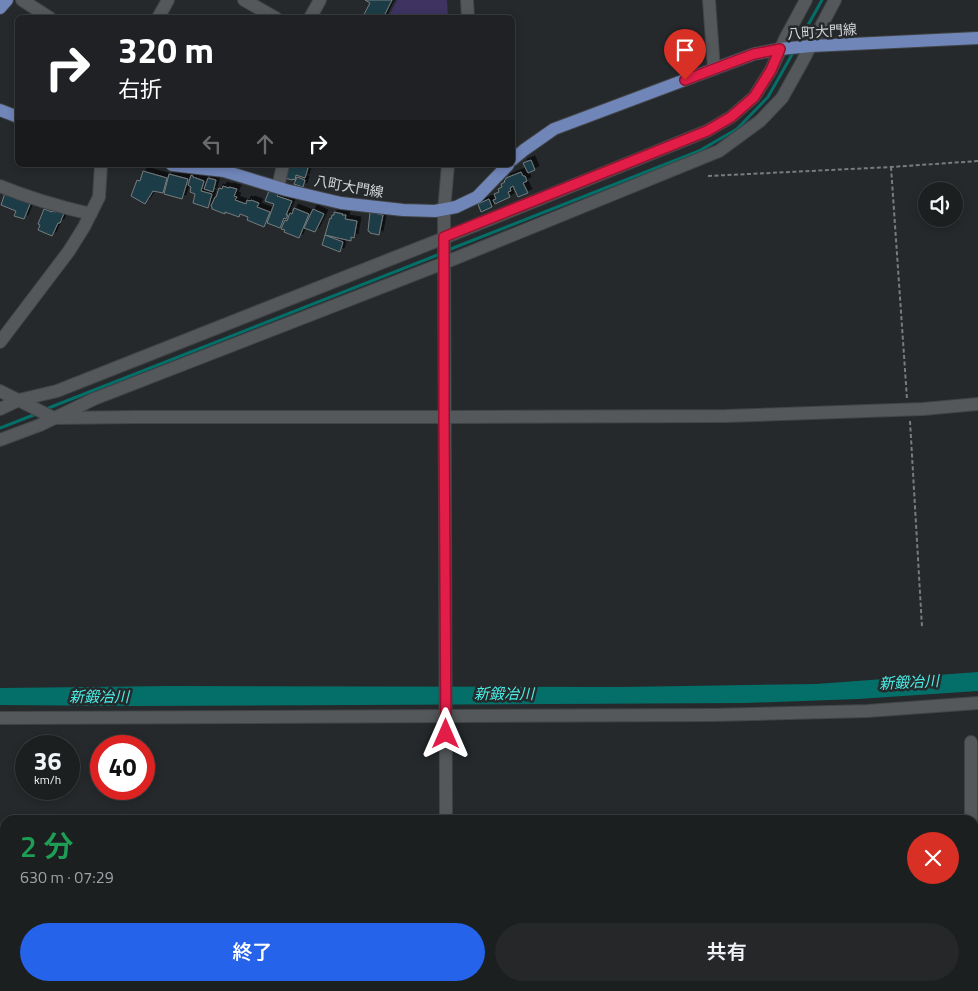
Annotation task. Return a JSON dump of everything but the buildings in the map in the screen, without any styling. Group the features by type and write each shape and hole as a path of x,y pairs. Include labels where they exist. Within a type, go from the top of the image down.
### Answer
{"main road":[{"path":"0,8 7,0"},
{"name":"八町大門線","path":"515,158 554,129 754,54 811,46 978,38"},
{"path":"0,110 15,116"},
{"name":"八町大門線","path":"208,167 226,168 278,187 341,203 403,210 444,210 456,207 477,197 506,167"}],"street":[{"path":"22,0 45,15"},
{"path":"160,15 168,0"},
{"path":"244,0 271,15"},
{"path":"312,15 320,0"},
{"path":"467,0 468,15"},
{"path":"709,0 714,69"},
{"path":"0,409 19,400 57,391 707,131 731,117 754,97 771,70 798,12 806,0"},
{"path":"0,440 40,425 113,392 444,263 719,151 760,121 782,98 835,0"},
{"path":"0,342 69,251 91,214 99,197 101,167"},
{"path":"278,187 283,167"},
{"path":"446,815 444,210 448,167"},
{"path":"0,186 14,192 91,214"},
{"path":"0,320 13,325"},
{"path":"0,391 54,418 135,416 726,416 910,409 978,404"},
{"path":"0,718 446,713 714,715 867,711 978,703"},
{"path":"971,742 971,815"}],"path":[{"path":"708,176 978,161"},
{"path":"891,167 908,407 910,409 922,627"}],"shaded area":[{"path":"397,0 447,0 448,15 389,15"}],"water":[{"name":"新鍛冶川","path":"978,672 978,691 858,699 746,703 0,705 0,688 170,686 621,687 816,684"}],"waterway":[{"path":"798,43 822,0"},
{"path":"448,250 699,151 737,129 768,97 794,51"},
{"path":"46,409 440,254"},
{"path":"0,428 36,414"}],"route":[{"path":"446,734 444,237 707,131 731,117 754,97 771,70 780,49 754,54 685,80"}]}
